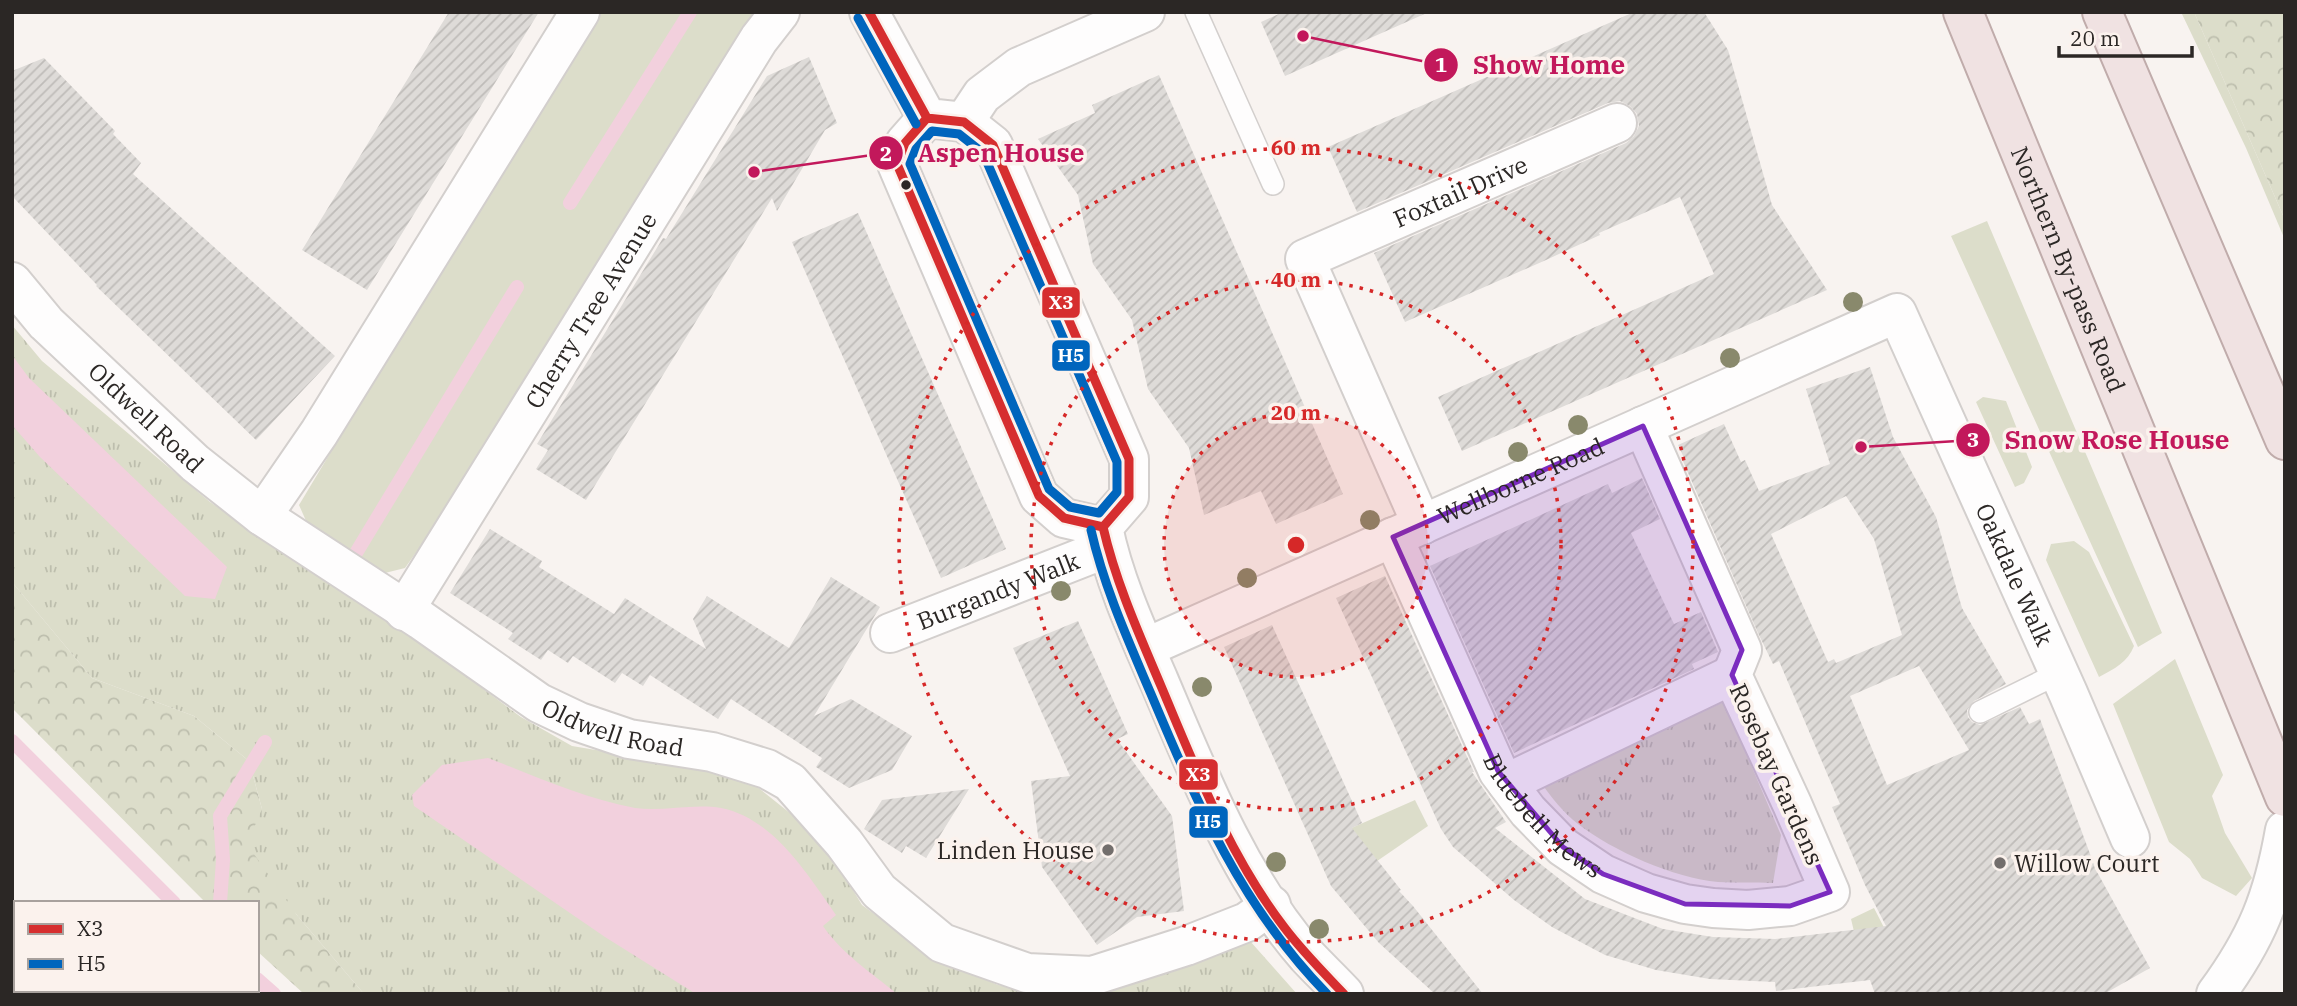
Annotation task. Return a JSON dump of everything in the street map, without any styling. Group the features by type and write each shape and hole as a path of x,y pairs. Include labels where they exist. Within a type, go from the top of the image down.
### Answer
{"highway":[{"name":"Northern By-pass Road","path":"1963,12 2285,797"},
{"path":"2102,12 2285,440"}],"street":[{"path":"262,516 319,433 580,12"},
{"name":"Cherry Tree Avenue","path":"404,611 752,51 780,12"},
{"path":"869,12 945,120 993,145 1129,459 1129,497 1105,537"},
{"path":"1144,12 1019,67 945,120 905,143 897,164 1039,496 1064,518 1105,537 1145,648 1191,757 1243,863 1306,954 1344,994"},
{"name":"Foxtail Drive","path":"1305,259 1617,123"},
{"name":"Bluebell Mews","path":"1305,259 1498,771 1528,811 1563,847 1604,874 1646,892 1685,904 1748,910 1790,906 1830,892"},
{"name":"Oldwell Road","path":"12,282 46,323 195,463 262,516 539,703 579,722 629,739 712,752 767,769 790,782 844,844 879,891 942,943 1027,973 1092,976 1186,946 1247,922 1271,905"},
{"name":"Wellborne Road","path":"1145,648 1897,313"},
{"name":"Oakdale Walk","path":"1897,313 2130,838"},
{"name":"Rosebay Gardens","path":"1643,426 1742,650 1732,675 1793,804 1830,892"},
{"name":"Burgandy Walk","path":"890,633 1105,537"},
{"path":"1507,783 1732,675"},
{"path":"2216,994 2242,958 2259,926 2278,869 2285,830"}],"lane":[{"path":"1196,12 1273,184"},
{"path":"1980,712 2059,673"}],"highlighted area":[{"path":"1643,426 1742,650 1732,675 1830,892 1790,906 1685,904 1603,874 1563,847 1498,771 1393,537"}],"green space":[{"path":"600,12 756,12 469,478 405,568 381,574 307,523 299,505"},
{"path":"2181,12 2194,12 2285,220 2285,240 2246,148"},
{"path":"2194,12 2285,12 2285,220"},
{"path":"1987,221 2162,633 2138,647 1951,236"},
{"path":"12,325 42,361 210,502 417,640 521,717 572,746 704,768 756,786 805,825 836,862 862,905 933,957 998,985 1064,993 1250,941 1297,994 364,994 296,914 247,844 262,809 249,761 194,716 92,678 12,582"},
{"path":"1983,397 2006,401 2032,467 2024,483 2015,487 1976,402"},
{"path":"2074,541 2089,552 2134,646 2124,661 2099,677 2046,560 2051,544"},
{"path":"12,582 92,678 194,716 249,761 296,914 364,994 304,994 259,953 259,901 204,901 12,708"},
{"path":"2175,659 2223,775 2212,796 2225,833 2252,878 2236,896 2202,878 2190,859 2169,842 2113,704"},
{"path":"1724,702 1781,835 1773,883 1718,882 1682,875 1645,862 1608,844 1578,824 1567,815 1541,783"},
{"path":"1415,800 1428,826 1335,890 1313,845"},
{"path":"1874,908 1898,955 1864,973 1851,919"}],"shaded area":[{"path":"12,355 29,378 227,567 215,599 185,596 40,457 12,425"},
{"path":"488,758 616,804 646,809 700,806 721,808 757,823 788,850 836,915 823,926 831,936 848,954 897,994 696,994 605,937 414,806 412,795 442,765"}],"building":[{"path":"449,12 539,12 367,290 302,250"},
{"path":"1283,12 1429,12 1285,76 1261,22"},
{"path":"1634,12 1704,12 1728,50 1772,205 1827,290 1462,451 1438,397 1714,274 1680,197 1405,322 1374,253 1626,143 1634,136 1639,126 1637,114 1630,106 1620,101 1608,103 1357,212 1328,147"},
{"path":"809,57 837,123 825,130 777,211 772,198 586,500 536,469 548,450 537,444 663,238 666,239 767,76"},
{"path":"44,58 115,131 113,134 141,163 133,174 335,356 256,440 96,286 12,196 12,71"},
{"path":"1159,75 1343,494 1276,524 1261,491 1204,515 1189,448 1148,389 1132,320 1093,264 1078,195 1038,139 1095,113 1092,105"},
{"path":"858,213 1006,549 941,578 792,242"},
{"path":"1870,367 1893,437 1936,517 1962,608 2006,684 1974,701 1967,710 1968,717 1980,725 2020,707 2029,724 2040,719 2096,870 2150,968 2104,994 1875,994 1870,980 1776,991 1775,982 1710,979 1656,970 1605,955 1552,927 1514,900 1453,847 1441,829 1336,598 1385,576 1472,772 1506,822 1495,828 1585,899 1663,929 1713,937 1775,939 1886,926 1865,885 1832,807 1840,804 1779,661 1773,664 1758,633 1678,445 1724,424 1741,462 1745,460 1759,491 1830,464 1806,389","holes":["1846,496 1874,539 1902,635 1836,663 1834,659 1828,662 1771,534","1919,666 1969,750 1887,785 1850,696"]},
{"path":"1642,478 1660,519 1631,533 1674,624 1701,612 1718,652 1692,664 1694,669 1514,753 1430,566 1608,484 1612,493"},
{"path":"490,529 542,561 539,567 614,614 625,598 706,649 693,619 707,596 789,648 831,577 880,607 814,716 851,699 912,736 892,770 849,788 816,767 822,758 731,699 718,719 650,675 643,686 622,673 615,683 573,656 568,663 548,650 541,660 508,639 513,633 450,593"},
{"name":"Linden House","path":"1078,621 1128,734 1117,739 1172,816 1184,911 1137,917 1097,945 1042,867 1031,781 1070,776 1013,648"},
{"path":"1272,625 1362,823 1352,828 1401,890 1399,891 1483,994 1435,994 1379,943 1331,886 1224,647"},
{"path":"969,789 926,858 906,846 902,853 864,829 882,800"}],"waterway":[{"path":"570,203 690,12"},
{"path":"356,553 517,287"},
{"path":"12,741 172,901"},
{"path":"220,901 223,860 220,816 265,742"},
{"path":"259,981 274,994"}],"transit line":[{"name":"X3","path":"869,12 927,118"},
{"name":"H5","path":"858,18 916,124"},
{"name":"X3","path":"927,118 964,122 993,145 1129,459 1129,497 1103,527 1064,518 1039,496 897,164 905,143 927,118"},
{"name":"H5","path":"932,131 959,134 983,153 1117,462 1117,492 1099,513 1070,507 1049,489 910,164 916,149 932,131"},
{"name":"X3","path":"1103,527 1114,568 1136,628 1230,841 1246,871 1284,927 1344,994"},
{"name":"H5","path":"1091,530 1125,633 1186,775 1224,853 1270,926 1327,994"}],"place":[{"name":"Show Home","path":"1303,36"},
{"name":"Aspen House","path":"754,172"},
{"name":"Snow Rose House","path":"1861,447"},
{"name":"Linden House","path":"1108,850"},
{"name":"Willow Court","path":"2000,863"}]}
